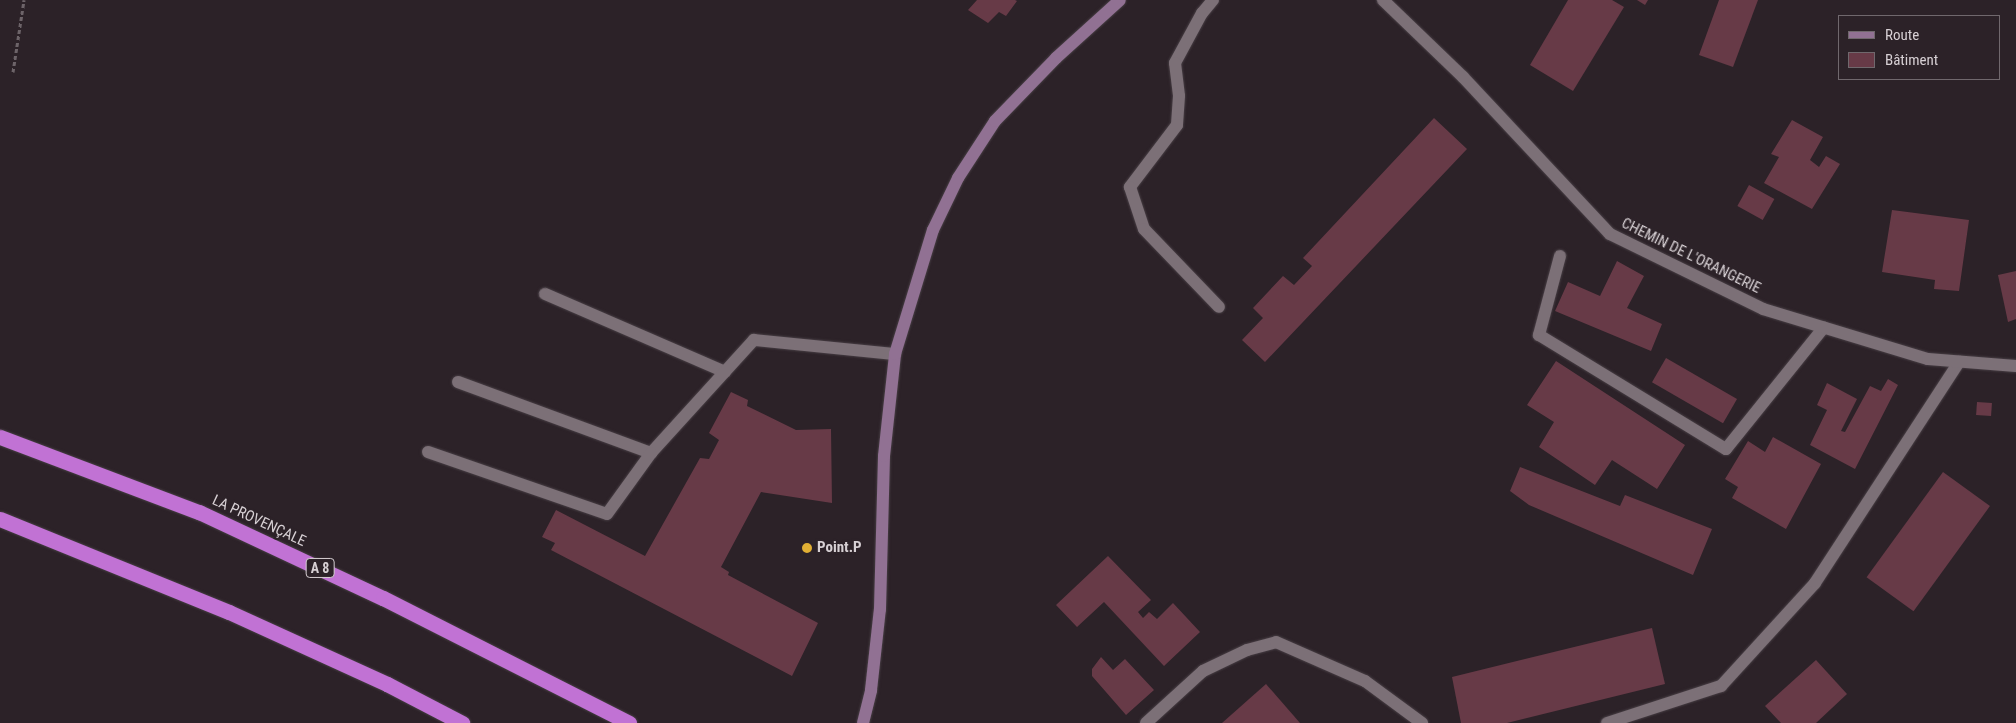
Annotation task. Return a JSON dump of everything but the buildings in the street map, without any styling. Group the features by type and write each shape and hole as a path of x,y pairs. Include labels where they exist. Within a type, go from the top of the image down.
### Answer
{"highway":[{"name":"LA PROVENÇALE","path":"0,437 199,512 383,598 629,723"},
{"path":"0,519 228,612 387,684 462,723"}],"street":[{"path":"863,723 871,690 880,609 884,456 895,354 933,230 963,170 995,121 1056,58 1120,0"},
{"path":"1213,0 1202,13 1176,63 1180,96 1177,125 1130,187 1144,229 1219,307"},
{"name":"CHEMIN DE L'ORANGERIE","path":"1383,0 1463,77 1610,234 1763,309 1928,359 2016,366"},
{"path":"1560,256 1540,335 1726,448 1824,328"},
{"path":"545,294 725,372"},
{"path":"428,452 607,514 651,453 754,340 895,354"},
{"path":"1607,723 1721,686 1815,583 1959,362"},
{"path":"458,382 651,453"},
{"path":"1146,723 1204,671 1247,650 1276,642 1365,681 1422,723"}],"path":[{"path":"12,72 24,0"}],"place":[{"name":"Point.P","path":"807,548"}]}
